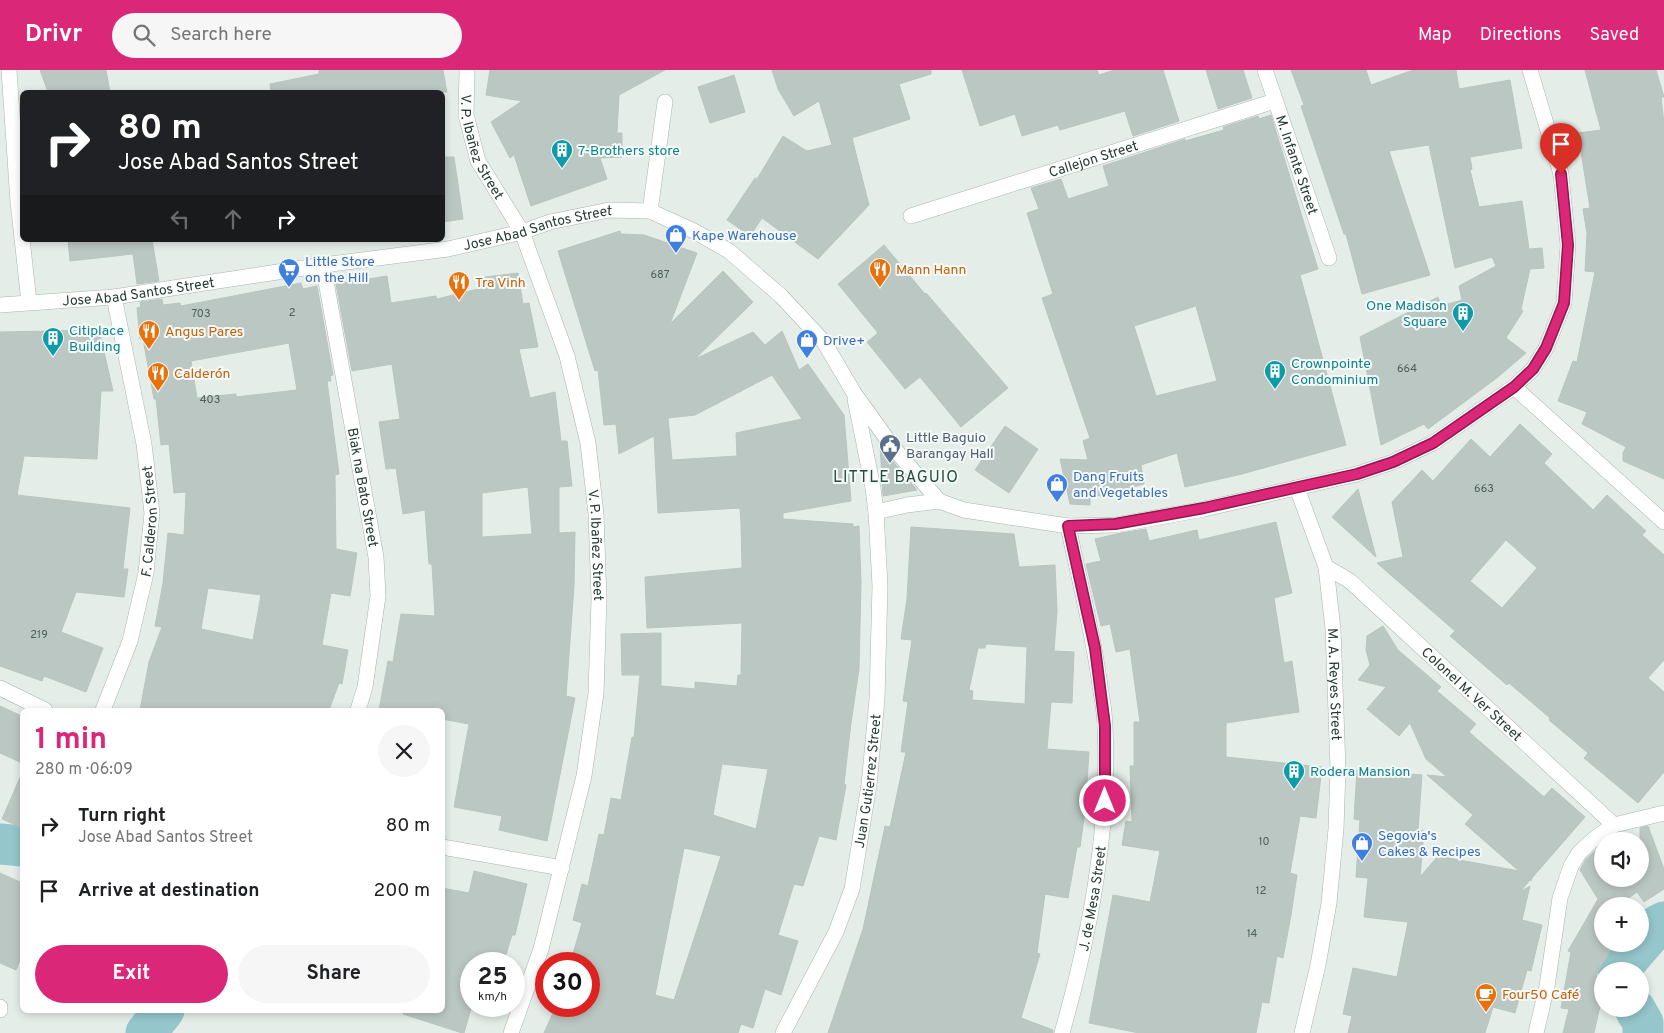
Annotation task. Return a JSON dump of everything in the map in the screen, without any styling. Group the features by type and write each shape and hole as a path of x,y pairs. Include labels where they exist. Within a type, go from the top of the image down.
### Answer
{"street":[{"path":"9,70 20,220"},
{"name":"V. P. Ibañez Street","path":"467,70 466,115 478,161 522,232 567,356 588,444 596,514 599,599 596,693 584,776 541,949 511,1033"},
{"name":"M. Infante Street","path":"1265,70 1329,258"},
{"path":"876,512 907,505 940,502 964,510 1068,526 1115,524 1204,508 1357,474 1393,462 1433,443 1514,387 1533,369 1546,348 1564,303 1568,245 1561,174 1530,70"},
{"name":"Callejon Street","path":"910,216 1275,101"},
{"path":"650,211 665,102"},
{"name":"Jose Abad Santos Street","path":"0,305 114,297 323,265 448,249 522,232 550,222 609,210 650,211 694,231 729,251 781,296 824,342 854,393 892,446 940,502"},
{"path":"22,242 29,302"},
{"name":"Biak na Bato Street","path":"323,265 376,558 378,596 365,687 359,708"},
{"name":"F. Calderon Street","path":"104,708 130,641 146,573 152,513 144,444 114,297"},
{"path":"1514,387 1664,522"},
{"name":"Jose Abad Santos Street","path":"854,393 876,512"},
{"name":"M. A. Reyes Street","path":"1297,488 1326,567 1333,629 1338,769 1336,829 1329,903 1318,965 1302,1033"},
{"name":"Juan Gutierrez Street","path":"783,1033 836,932 852,889 870,785 878,699 880,586 876,512"},
{"name":"J. de Mesa Street","path":"1062,1033 1075,987 1093,899 1105,815 1105,726 1095,648 1068,526"},
{"name":"Colonel M. Ver Street","path":"1326,567 1350,581 1614,825"},
{"path":"0,688 41,708"},
{"path":"1536,1033 1547,986 1560,898 1571,866 1579,853 1594,839 1614,825 1664,813"},
{"path":"445,848 562,868"}],"building":[{"path":"40,70 106,70 110,90 47,90"},
{"path":"319,70 443,70 447,92 445,90 271,90 270,84 319,74"},
{"path":"490,70 665,70 619,95 617,133 622,133 622,157 600,158 607,179 531,206 514,155 510,158 491,122 522,101 486,95"},
{"path":"772,70 931,70 931,74 899,84 910,119 852,138 869,205 818,259 762,218 750,236 727,220 755,178 757,179 783,136 807,151 832,145 819,101 794,116 778,89"},
{"path":"962,70 1097,70 1099,75 1114,70 1163,70 1179,121 1133,136 1125,111 1060,130 1058,125 1022,136 1015,114 980,126"},
{"path":"1206,70 1243,70 1252,98 1218,109"},
{"path":"1291,70 1366,70 1371,85 1413,70 1456,70 1459,89 1510,80 1522,148 1470,157 1472,169 1470,170 1479,207 1522,201 1529,249 1542,248 1544,268 1530,269 1521,309 1523,311 1506,338 1526,353 1498,377 1428,429 1424,424 1381,445 1360,337 1438,297 1441,306 1462,300 1459,286 1496,266 1492,257 1455,268 1429,145 1389,151 1430,275 1362,294 1346,234 1344,234 1301,106 1304,105"},
{"path":"1585,70 1656,70 1664,97 1661,97 1664,124 1664,479 1623,461 1623,453 1626,447 1582,424 1587,412 1558,401 1573,361 1577,362 1595,272 1585,271 1587,233 1583,209 1590,208 1578,133 1601,130"},
{"path":"734,75 745,112 710,123 698,87"},
{"path":"1271,115 1318,269 1300,275 1346,445 1242,474 1185,487 1177,453 1141,465 1144,484 1090,498 1090,505 1070,504 1060,459 1088,460 1083,441 1090,438 1042,298 1053,294 1027,213 1039,209 1031,188 1061,179 1068,199 1109,186 1103,166 1185,139 1185,141 1224,130 1223,127 1258,116 1259,119","holes":["1196,306 1217,381 1156,396 1134,326"]},
{"path":"445,157 454,157 463,219 445,222"},
{"path":"620,231 621,234 644,235 697,253 670,324 723,271 753,302 695,359 753,332 765,345 782,331 799,370 808,364 844,415 851,501 783,513 783,519 853,524 853,527 859,526 861,583 859,669 844,784 846,785 836,840 819,836 803,886 794,884 778,935 798,941 781,995 765,989 753,1028 741,1024 738,1033 544,1033 551,1017 600,1017 600,952 574,952 582,923 573,920 582,884 588,886 599,834 604,835 611,798 621,800 632,737 634,738 640,675 622,675 621,634 661,633 661,686 695,689 695,682 737,686 738,675 741,675 742,623 647,628 645,577 742,568 740,508 658,513 654,436 619,454 616,424 604,425 598,370 595,371 558,251","holes":["772,375 802,419 736,433 737,456 672,460 668,418 695,415","722,764 768,769 756,829 713,815","684,848 721,856 674,1000 655,995"]},
{"path":"68,242 152,242 159,281 137,284 133,254 70,261"},
{"path":"884,245 1008,388 961,427 920,377 905,389 867,342 878,333 838,284"},
{"path":"518,273 523,304 529,303 538,347 519,349 530,398 555,392 561,441 567,441 572,486 559,487 559,533 575,532 574,586 566,696 575,698 547,841 499,830 502,816 454,807 469,724 445,720 445,708 379,708 388,661 393,662 401,614 435,616 432,564 429,564 425,510 403,514 396,468 386,469 379,422 400,419 392,364 352,371 336,284 387,276 391,303 436,296 437,299 486,287 485,277","holes":["528,487 532,534 482,537 482,493"]},
{"path":"301,283 303,289 317,286 333,375 330,376 331,381 327,381 339,474 335,475 336,549 357,553 350,596 331,593 322,645 348,650 342,684 339,683 330,708 140,708 149,662 162,627 155,626 163,583 168,533 184,535 186,492 174,493 169,444 161,445 156,399 154,399 143,339 140,339 137,308 141,307 140,302 162,299 163,305 180,303 181,306","holes":["289,343 297,390 236,397 236,394 197,398 191,361","208,588 261,595 253,640 201,629"]},
{"path":"99,330 113,391 101,391 97,459 24,456 17,495 130,508 123,569 128,569 124,597 76,592 61,632 103,648 86,692 44,676 42,681 0,666 0,332"},
{"path":"1520,424 1552,454 1544,463 1593,510 1607,495 1646,531 1642,535 1664,555 1664,660 1648,678 1664,692 1664,772 1638,803 1584,758 1588,753 1549,720 1550,718 1509,683 1507,685 1450,636 1455,631 1377,563 1403,557 1392,502 1422,470 1433,481 1471,439 1490,457","holes":["1506,540 1537,568 1502,608 1470,581"]},
{"path":"1005,426 1038,449 1009,493 975,470"},
{"name":"Little Baguio Barangay Hall","path":"880,445 885,452 917,490 883,496"},
{"path":"1358,489 1376,557 1332,517"},
{"path":"1276,522 1292,593 1274,598 1284,663 1292,661 1299,712 1226,723 1226,757 1322,767 1316,818 1300,816 1290,873 1297,875 1291,915 1283,958 1277,956 1269,1003 1262,1002 1256,1033 1139,1033 1089,1023 1113,895 1150,902 1160,851 1122,845 1126,821 1132,822 1130,766 1134,766 1134,722 1140,722 1130,649 1116,652 1110,624 1101,626 1086,564 1101,561 1095,539 1146,529 1149,541 1197,530 1199,540"},
{"path":"911,527 1014,534 1019,567 1055,565 1057,611 1054,651 1074,652 1072,703 1051,702 1047,749 1089,752 1085,811 1080,847 1077,847 1068,898 1045,894 1037,953 1040,954 1021,1018 1053,1030 1053,1033 828,1033 863,929 885,826 890,827 906,752 901,752 908,702 903,701 912,640 901,639 907,599","holes":["986,644 1027,647 1025,704 972,700 973,691 969,690 978,648 985,648"]},
{"path":"1383,626 1398,650 1441,687 1437,691 1476,724 1469,732 1544,797 1552,788 1585,817 1520,892 1530,886 1522,920 1542,925 1531,971 1527,970 1515,1013 1493,1007 1485,1033 1348,1033 1352,1016 1343,1014 1353,968 1397,977 1408,922 1364,917 1368,878 1356,877 1360,820 1354,819 1357,770 1422,775 1418,830 1424,831 1420,877 1438,856 1519,871 1465,824 1473,815 1427,775 1447,777 1426,759 1410,723 1399,736 1367,709 1386,687 1358,680 1370,665 1366,650 1367,636"},
{"path":"0,706 20,715 20,762 0,753"},
{"path":"20,778 20,827 2,819"},
{"path":"1648,826 1664,869 1664,889 1649,899 1649,897 1640,897 1637,892 1630,897 1597,897 1580,870 1586,859 1594,852 1594,887 1649,887 1649,832 1640,832 1640,828"},
{"path":"474,871 527,884 515,935 512,935 507,952 460,952 460,1017 469,1017 464,1033 403,1014 445,1013 445,889 469,893"},
{"path":"0,873 20,882 20,960 16,970 0,963"},
{"path":"1594,906 1594,952 1609,952 1604,962 1594,962 1594,1017 1598,1017 1594,1033 1563,1033 1569,1009 1561,1008 1571,952 1568,951"}],"waterway":[{"path":"0,844 20,846"},
{"path":"1626,962 1658,925 1664,922"},
{"path":"146,1033 162,1013"},
{"path":"1640,1017 1643,1023 1643,1033"}],"place":[{"name":"7-Brothers store","path":"562,169"},
{"name":"Kape Warehouse","path":"676,254"},
{"name":"Little Store on the Hill","path":"289,288"},
{"name":"Mann Hann","path":"880,288"},
{"name":"Tra Vinh","path":"459,301"},
{"name":"One Madison Square","path":"1463,332"},
{"name":"Angus Pares","path":"149,350"},
{"name":"Citiplace Building","path":"53,357"},
{"name":"Drive+","path":"807,359"},
{"name":"Crownpointe Condominium","path":"1275,390"},
{"name":"Calderón","path":"158,392"},
{"name":"Little Baguio Barangay Hall","path":"890,464"},
{"name":"Dang Fruits and Vegetables","path":"1057,503"},
{"name":"Rodera Mansion","path":"1294,790"},
{"name":"Segovia's Cakes & Recipes","path":"1362,862"},
{"name":"Four50 Café","path":"1486,1013"}],"district":[{"name":"LITTLE BAGUIO","path":"896,476"}],"route":[{"path":"1105,801 1105,726 1095,648 1068,526 1115,524 1204,508 1357,474 1393,462 1433,443 1514,387 1533,369 1546,348 1564,303 1568,245 1561,174"}]}
